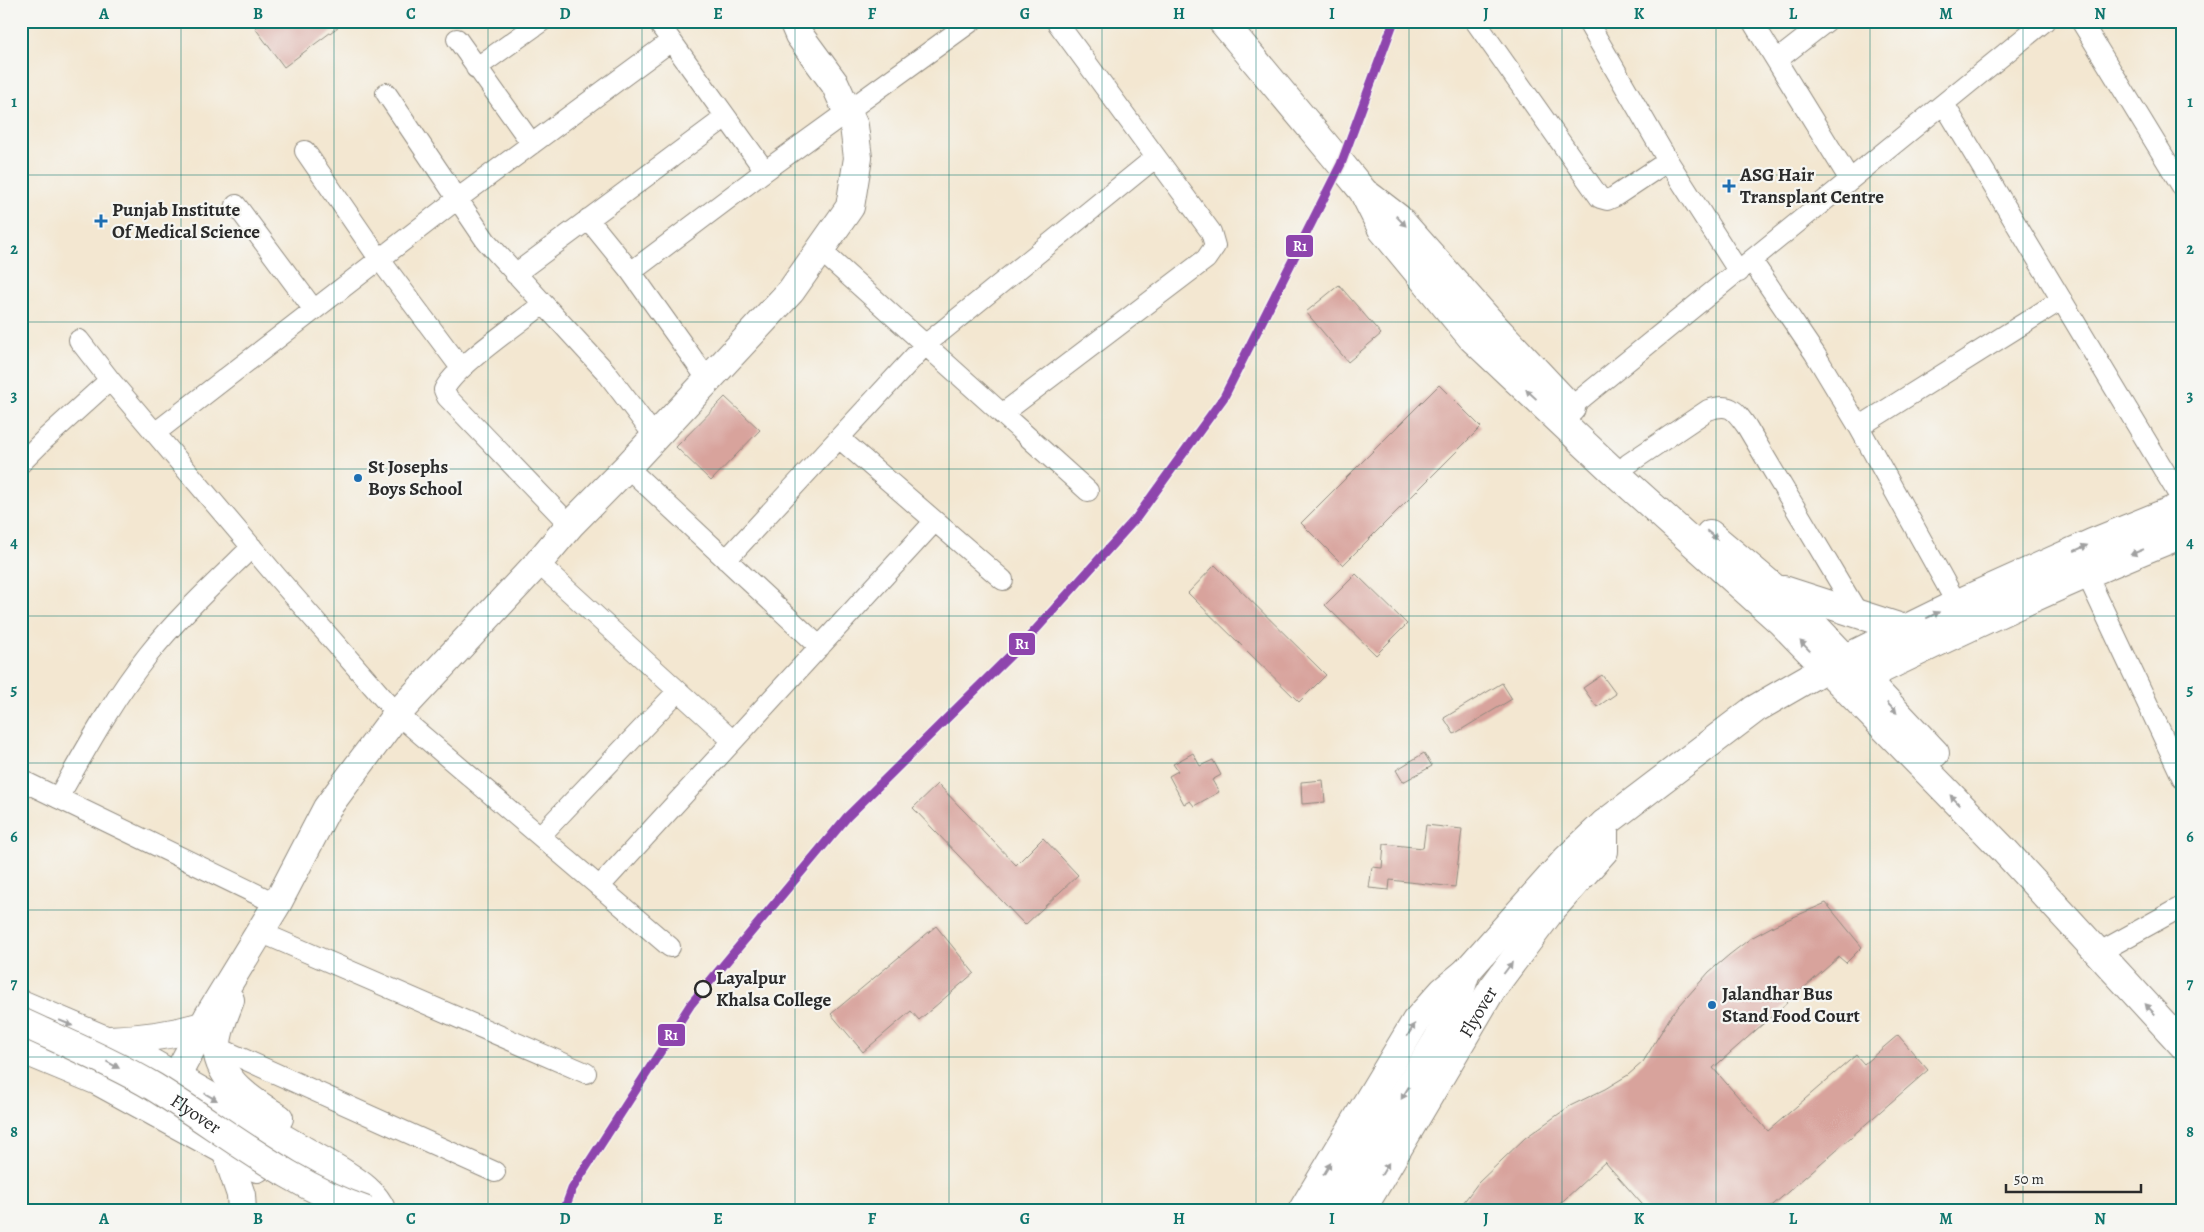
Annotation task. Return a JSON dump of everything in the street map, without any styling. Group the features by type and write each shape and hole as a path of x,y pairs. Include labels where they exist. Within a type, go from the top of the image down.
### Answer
{"street":[{"path":"476,68 542,21"},
{"path":"657,21 765,170"},
{"path":"157,1112 176,1077 209,1037 253,943 277,904 327,808 397,714 538,563 570,525 627,467 791,291 850,207 858,158 854,126 835,84 799,35 794,21"},
{"path":"631,272 765,170 972,21"},
{"path":"1002,414 1206,259 1214,246 1211,232 1056,21"},
{"path":"1222,21 1363,192 1398,218 1492,324 1564,413 1780,621 1845,673"},
{"path":"1474,21 1600,198 1607,200 1614,197 1668,161"},
{"path":"1587,21 1668,161 1746,266 1815,354 1860,427 1957,604"},
{"path":"1752,21 1850,180"},
{"path":"1777,60 1827,21"},
{"path":"1564,413 2045,21"},
{"path":"2081,21 2183,188"},
{"path":"457,39 532,144"},
{"path":"155,433 456,200 671,41"},
{"path":"386,93 456,200 486,241 606,372 655,437"},
{"path":"1845,673 1905,629 2092,543 2183,504 1944,104"},
{"path":"515,274 726,117"},
{"path":"305,151 380,260 461,368"},
{"path":"726,560 925,345 1156,157"},
{"path":"236,205 314,310"},
{"path":"588,219 631,272 708,380"},
{"path":"820,250 1088,490"},
{"path":"1860,427 2061,300"},
{"path":"544,304 461,368 447,382 444,390 447,398 570,525"},
{"path":"79,340 155,433 397,714 670,947"},
{"path":"21,463 110,380"},
{"path":"1628,464 1708,410 1719,406 1729,407 1739,415 1747,427 1859,615"},
{"path":"1564,413 1628,464 1798,608 1845,673 2106,948 2183,1017"},
{"path":"839,438 1003,580"},
{"path":"627,467 820,647"},
{"path":"599,887 935,521"},
{"path":"1302,1211 1416,1021 1443,991 1466,972 1566,860 1604,824 1755,708 1966,628 2086,573 2183,534"},
{"path":"58,798 105,717 148,655 202,594 252,547"},
{"path":"538,563 733,741"},
{"path":"2086,573 2177,753 2183,779"},
{"path":"1773,587 1905,629"},
{"path":"540,836 678,691"},
{"path":"21,780 277,904"},
{"name":"Flyover","path":"1361,1211 1492,989 1552,909 1604,851 1604,824"},
{"path":"2106,948 2183,906"},
{"path":"253,943 586,1073"},
{"path":"2106,948 2183,1044"},
{"path":"1332,1211 1454,1011 1466,972"},
{"path":"21,1004 129,1050 340,1171 365,1199 377,1200 382,1211"},
{"name":"Flyover","path":"21,1022 98,1057 152,1086 291,1176 339,1201 365,1199"},
{"path":"108,1040 138,1039 184,1032 209,1037 495,1172"},
{"path":"209,1037 229,1079 257,1104 348,1159 357,1171 365,1199"},
{"path":"21,1048 98,1081 334,1211"},
{"path":"226,1151 241,1195 242,1211"}],"building":[{"path":"265,21 346,21 284,67 255,28"},
{"path":"1339,285 1381,334 1348,362 1306,312"},
{"path":"1439,385 1481,427 1343,565 1301,523"},
{"path":"725,397 760,430 711,481 676,447"},
{"path":"1215,565 1326,675 1299,702 1188,593"},
{"path":"1356,574 1407,624 1376,655 1325,605"},
{"path":"1602,675 1616,694 1597,707 1583,688"},
{"path":"1502,683 1512,699 1454,734 1444,718"},
{"path":"1193,753 1200,766 1213,760 1221,775 1212,780 1219,792 1194,806 1190,801 1184,804 1169,776 1178,771 1173,764"},
{"path":"1424,753 1432,766 1403,782 1396,770"},
{"path":"1323,780 1325,802 1302,804 1301,782"},
{"path":"938,784 1016,865 1043,838 1078,875 1025,925 913,808"},
{"path":"1426,825 1462,829 1455,887 1390,880 1389,890 1369,888 1372,867 1382,868 1384,844 1423,848"},
{"path":"1826,903 1862,947 1846,963 1839,957 1713,1068 1768,1131 1856,1055 1864,1064 1898,1035 1928,1070 1766,1211 1648,1211 1605,1162 1552,1211 1457,1211 1478,1183 1525,1138 1570,1106 1605,1089 1628,1075 1643,1062 1672,1014 1709,972 1729,955 1751,938 1775,925"},
{"path":"936,926 974,973 919,1020 911,1011 863,1052 831,1014"}],"transit line":[{"name":"R1","path":"564,1211 572,1189 691,1004 847,817 1030,636 1137,517 1224,397 1341,164 1394,21"}],"place":[{"name":"ASG Hair Transplant Centre","path":"1729,186"},
{"name":"Punjab Institute Of Medical Science","path":"101,221"},
{"name":"St Josephs Boys School","path":"358,478"},
{"name":"Layalpur Khalsa College","path":"703,989"},
{"name":"Jalandhar Bus Stand Food Court","path":"1712,1005"}]}
